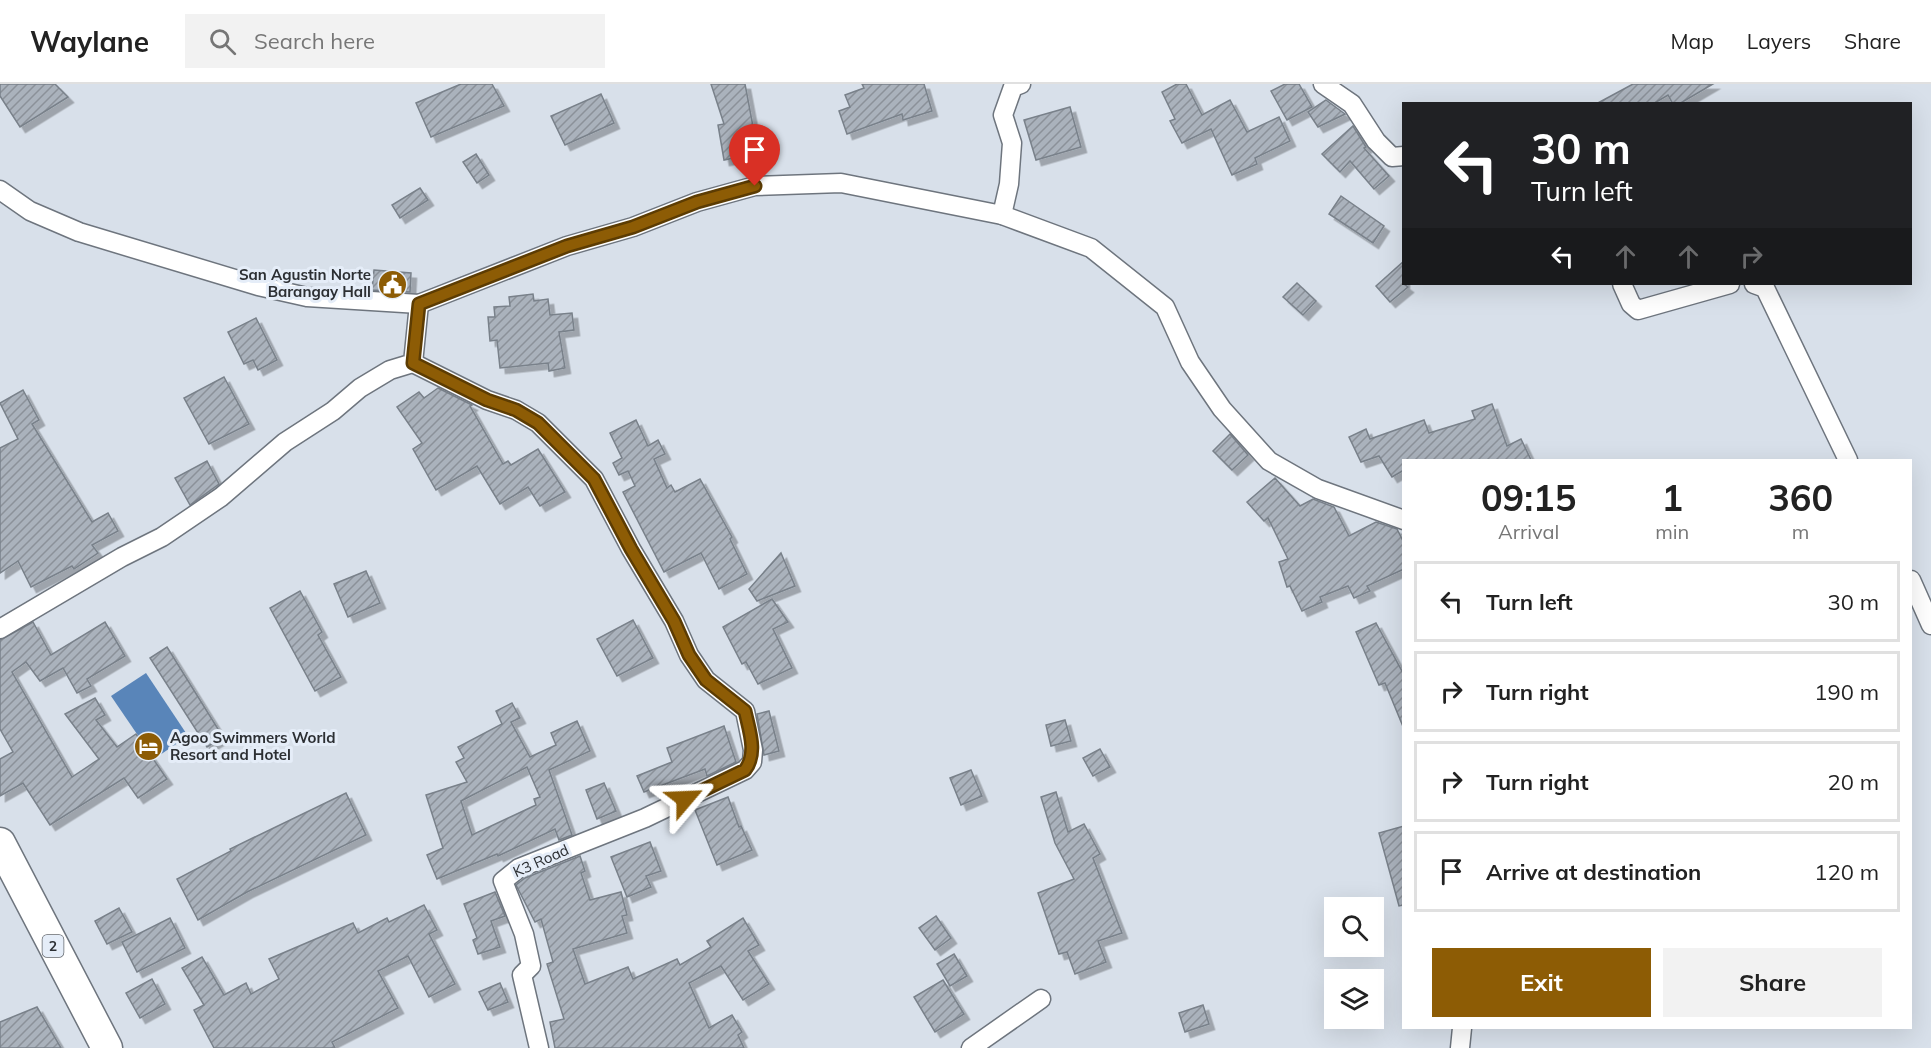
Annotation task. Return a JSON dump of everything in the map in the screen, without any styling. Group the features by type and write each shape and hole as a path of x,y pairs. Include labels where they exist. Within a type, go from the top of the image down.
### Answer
{"highway":[{"name":"2","path":"0,843 107,1048"}],"street":[{"path":"1002,215 1009,184 1012,143 1003,115 1013,87 1021,84"},
{"path":"1323,84 1352,104 1376,141 1392,157 1402,156"},
{"path":"0,190 30,211 79,232 258,286 307,297 419,304 567,246 633,227 697,202 755,186 841,183 1002,215 1091,248 1165,308 1190,362 1222,409 1269,461 1318,489 1402,519"},
{"path":"1622,285 1631,304 1638,310 1726,285"},
{"path":"1757,285 1765,288 1848,459"},
{"path":"0,629 122,557 162,537 221,497 285,442 333,411 360,388 390,370 413,363 419,304"},
{"name":"K3 Road","path":"413,363 487,400 516,410 538,423 594,479 631,549 674,621 689,655 706,680 745,711 753,750 752,762 745,770 645,818 519,868 503,881 524,934 531,966 522,975 539,1048"},
{"path":"1912,582 1931,625"},
{"path":"971,1048 1041,999"},
{"path":"1460,1048 1462,1029"}],"water":[{"path":"146,673 188,736 154,759 111,696"}],"building":[{"path":"0,84 55,84 68,97 20,127 0,96"},
{"path":"461,84 492,84 504,106 431,137 416,103"},
{"path":"711,84 745,84 758,153 724,160 718,125 724,124"},
{"path":"862,84 924,84 932,111 903,120 902,114 847,134 839,111 850,107 845,95 864,88"},
{"path":"1177,84 1186,84 1202,115 1230,100 1247,132 1279,117 1290,141 1255,158 1257,164 1232,175 1211,129 1182,143 1170,121 1175,119 1162,92"},
{"path":"1285,84 1299,84 1312,107 1287,120 1271,91"},
{"path":"1633,84 1713,84 1682,102 1672,102 1668,95 1656,102 1600,102"},
{"path":"601,94 614,123 565,145 551,116"},
{"path":"1326,100 1345,114 1318,127 1308,112"},
{"path":"1070,107 1081,147 1036,160 1024,120"},
{"path":"1353,126 1366,147 1364,148 1389,176 1374,189 1350,161 1340,172 1322,154"},
{"path":"476,154 489,175 477,183 463,162"},
{"path":"420,188 428,200 400,218 392,205"},
{"path":"1341,196 1384,226 1373,243 1329,214"},
{"path":"1402,263 1402,285 1408,287 1390,302 1376,286"},
{"name":"San Agustin Norte Barangay Hall","path":"374,270 411,273 410,292 372,290"},
{"path":"1297,283 1316,301 1303,315 1283,297"},
{"path":"533,294 534,301 548,299 550,315 572,313 574,330 559,332 565,368 549,371 548,363 500,368 497,340 490,341 488,317 495,317 494,307 510,306 509,297"},
{"path":"256,318 277,360 258,370 253,360 244,364 228,332"},
{"path":"224,377 249,424 209,444 184,398"},
{"path":"438,388 472,405 470,406 503,464 508,461 511,465 538,449 565,492 540,506 528,487 500,504 477,466 436,490 413,449 422,443 397,407 419,392 424,398"},
{"path":"23,390 39,420 32,424 92,522 108,513 118,531 92,545 98,553 74,569 72,566 31,587 18,561 0,573 0,448 18,439 0,403"},
{"path":"1492,404 1507,446 1521,439 1531,459 1402,459 1402,471 1392,477 1379,456 1361,462 1349,437 1366,429 1370,439 1424,420 1429,433 1475,419 1472,411"},
{"path":"636,420 648,446 658,440 665,454 654,459 667,488 671,485 675,492 700,479 732,537 730,539 747,574 719,589 701,553 664,572 623,492 635,486 628,471 619,475 613,463 622,458 610,433"},
{"path":"1230,434 1248,455 1232,470 1213,451"},
{"path":"207,461 219,484 190,505 175,478"},
{"path":"1275,478 1300,506 1313,499 1334,507 1349,536 1376,522 1397,529 1402,539 1402,570 1367,586 1370,591 1354,598 1348,586 1320,597 1322,602 1302,611 1290,586 1287,587 1279,562 1288,559 1268,518 1264,521 1247,502"},
{"path":"781,553 795,586 757,601 749,589"},
{"path":"366,571 380,603 348,617 334,584"},
{"path":"300,591 322,632 318,635 341,677 315,691 270,608"},
{"path":"772,599 788,622 773,629 792,668 758,684 746,662 742,664 723,627"},
{"path":"633,620 653,658 617,676 597,639"},
{"path":"33,622 51,655 105,622 125,656 87,679 91,686 77,693 63,668 40,681 26,662 12,672 72,777 99,759 65,714 95,698 105,715 96,720 117,747 136,734 167,779 138,798 124,778 50,825 23,783 0,796 0,759 13,752 0,729 0,640"},
{"path":"1376,623 1402,671 1402,724 1385,683 1379,685 1356,632"},
{"path":"167,647 223,737 207,747 150,658"},
{"path":"512,703 520,718 511,722 530,757 556,745 551,733 577,721 590,751 549,770 572,835 559,840 555,829 498,856 497,854 437,879 427,855 443,848 426,795 467,782 456,762 464,758 458,747 502,724 496,711","holes":["527,767 540,797 534,799 536,805 472,835 461,801"]},
{"path":"769,711 779,751 764,755 757,714"},
{"path":"1065,720 1071,741 1051,746 1046,725"},
{"path":"724,726 736,762 707,776 705,769 644,792 637,776 672,762 667,748"},
{"path":"1100,749 1110,767 1093,776 1083,758"},
{"path":"971,770 982,796 961,805 950,778"},
{"path":"604,783 616,811 597,819 586,790"},
{"path":"1056,792 1068,832 1084,824 1100,854 1093,858 1122,933 1098,941 1106,962 1075,974 1067,952 1059,954 1038,893 1074,879 1055,843 1041,797"},
{"path":"346,793 366,835 247,892 198,920 177,879 231,851 230,849"},
{"path":"728,797 739,827 741,826 752,850 717,865 695,810"},
{"path":"1402,827 1402,905 1399,906 1379,833"},
{"path":"650,842 661,871 646,876 651,887 627,897 611,857"},
{"path":"580,856 585,871 581,873 590,900 621,892 627,915 622,916 627,933 573,949 585,984 628,967 633,979 677,959 680,965 711,947 707,941 743,918 759,945 748,951 769,984 743,1000 721,966 689,983 709,1028 732,1015 742,1032 738,1035 744,1048 555,1048 550,1022 564,1019 547,964 553,962 541,919 535,922 516,885 525,878"},
{"path":"495,892 505,916 491,921 500,947 478,954 473,940 477,938 464,904"},
{"path":"424,905 437,930 429,934 455,984 429,997 408,956 378,971 398,1008 332,1042 335,1048 214,1048 194,1010 204,1005 182,968 202,957 224,995 246,983 251,994 279,979 269,959 353,923 358,933 387,918 389,922"},
{"path":"119,908 132,932 107,944 95,921"},
{"path":"936,916 951,938 935,950 919,928"},
{"path":"170,918 185,948 137,972 122,942"},
{"path":"954,954 967,976 950,986 937,964"},
{"path":"152,979 165,1004 140,1018 126,993"},
{"path":"943,980 964,1014 935,1032 914,997"},
{"path":"500,983 508,1002 488,1010 479,992"},
{"path":"1203,1005 1209,1024 1185,1032 1179,1013"},
{"path":"37,1007 61,1048 0,1048 0,1022"}],"place":[{"name":"San Agustin Norte Barangay Hall","path":"392,284"},
{"name":"Agoo Swimmers World Resort and Hotel","path":"149,747"}],"route":[{"path":"685,799 745,770 752,762 753,750 745,711 706,680 689,655 657,588 631,549 594,479 538,423 516,410 487,400 452,380 413,363 419,304 440,298 567,246 633,227 697,202 755,186"}]}
